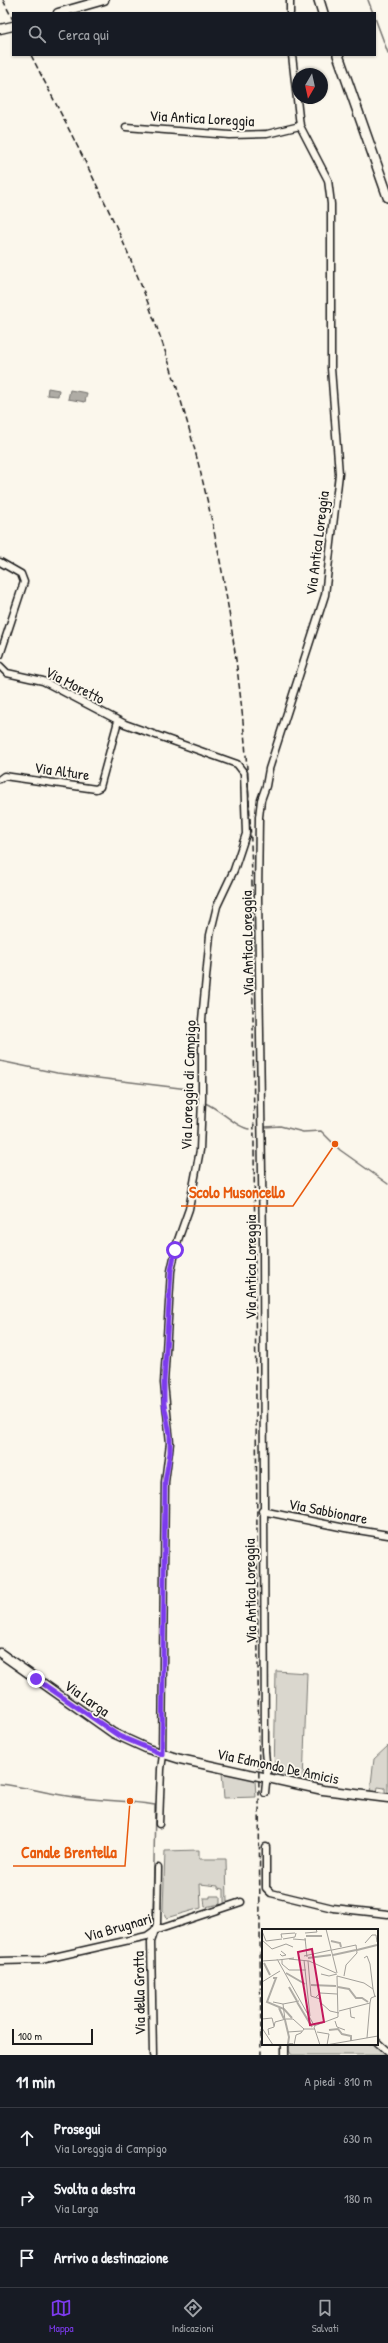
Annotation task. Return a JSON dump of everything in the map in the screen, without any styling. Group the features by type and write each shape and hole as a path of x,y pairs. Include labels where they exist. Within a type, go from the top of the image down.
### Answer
{"main road":[{"path":"338,56 388,197"}],"street":[{"path":"62,12 104,0"},
{"path":"290,0 290,12"},
{"path":"0,29 12,26"},
{"name":"Via Antica Loreggia","path":"265,1792 267,1778 264,1751 262,1511 263,1242 258,897 259,817 261,800 266,786 269,770 325,595 339,474 331,368 331,204 328,180 300,126 292,56"},
{"name":"Via Antica Loreggia","path":"126,127 230,135 267,134 300,126"},
{"path":"0,562 21,574 24,582 0,655"},
{"name":"Via Moretto","path":"0,666 7,673 43,681 118,721"},
{"name":"Via Alture","path":"0,779 4,776 96,789 100,787 118,721"},
{"name":"Via Loreggia di Campigo","path":"118,721 237,764 244,773 245,838 234,870 215,913 207,961 202,1019 202,1099 199,1155 189,1209 178,1240 171,1271 164,1382 170,1444 165,1482 162,1754 159,1824"},
{"name":"Via Sabbionare","path":"262,1511 388,1535"},
{"name":"Via Larga","path":"0,1653 113,1732 135,1744 162,1754"},
{"name":"Via Edmondo De Amicis","path":"162,1754 339,1793 388,1798"},
{"path":"266,1847 266,1888 271,1894 333,1908 388,1914"},
{"path":"154,1931 156,1924 158,1868"},
{"name":"Via Brugnari","path":"0,1961 41,1960 147,1936 154,1931 241,1902"},
{"name":"Via della Grotta","path":"153,2055 151,1942 154,1931"},
{"path":"378,2043 388,2052"}],"shaded area":[{"path":"48,388 59,390 58,396 47,395"},
{"path":"70,390 87,393 85,402 68,399"},
{"path":"276,1671 307,1673 303,1782 274,1776"},
{"path":"388,1746 388,1793 385,1792 385,1788 378,1787 377,1792 370,1792 374,1759"},
{"path":"222,1772 255,1779 256,1797 224,1798"},
{"path":"199,1850 199,1859 226,1859 227,1902 224,1903 224,1889 218,1888 218,1886 200,1884 201,1908 166,1918 163,1910 165,1851"},
{"path":"210,1896 220,1896 220,1904 205,1907 204,1898 210,1898"},
{"path":"289,2045 375,2045 386,2055 292,2055 289,2051"}],"waterway":[{"path":"368,0 373,12"},
{"path":"376,21 388,53"},
{"path":"0,1061 57,1073 188,1089 193,1091 199,1098"},
{"path":"205,1103 217,1109 234,1122 250,1129"},
{"path":"265,1127 280,1126 303,1132 321,1131 340,1150 388,1184"},
{"path":"0,1784 78,1798 155,1805 153,1915"},
{"path":"378,2038 388,2048"}],"railway":[{"path":"3,0 12,18"},
{"path":"32,56 91,174 133,264 170,366 192,438 210,511 236,659 244,733 252,884 261,2055"}],"place":[{"name":"Scolo Musoncello","path":"335,1144"},
{"name":"Canale Brentella","path":"130,1801"}],"route":[{"path":"36,1679 119,1736 151,1751 162,1754 165,1472 170,1453 170,1434 164,1404 164,1382 171,1271 175,1250"}]}
